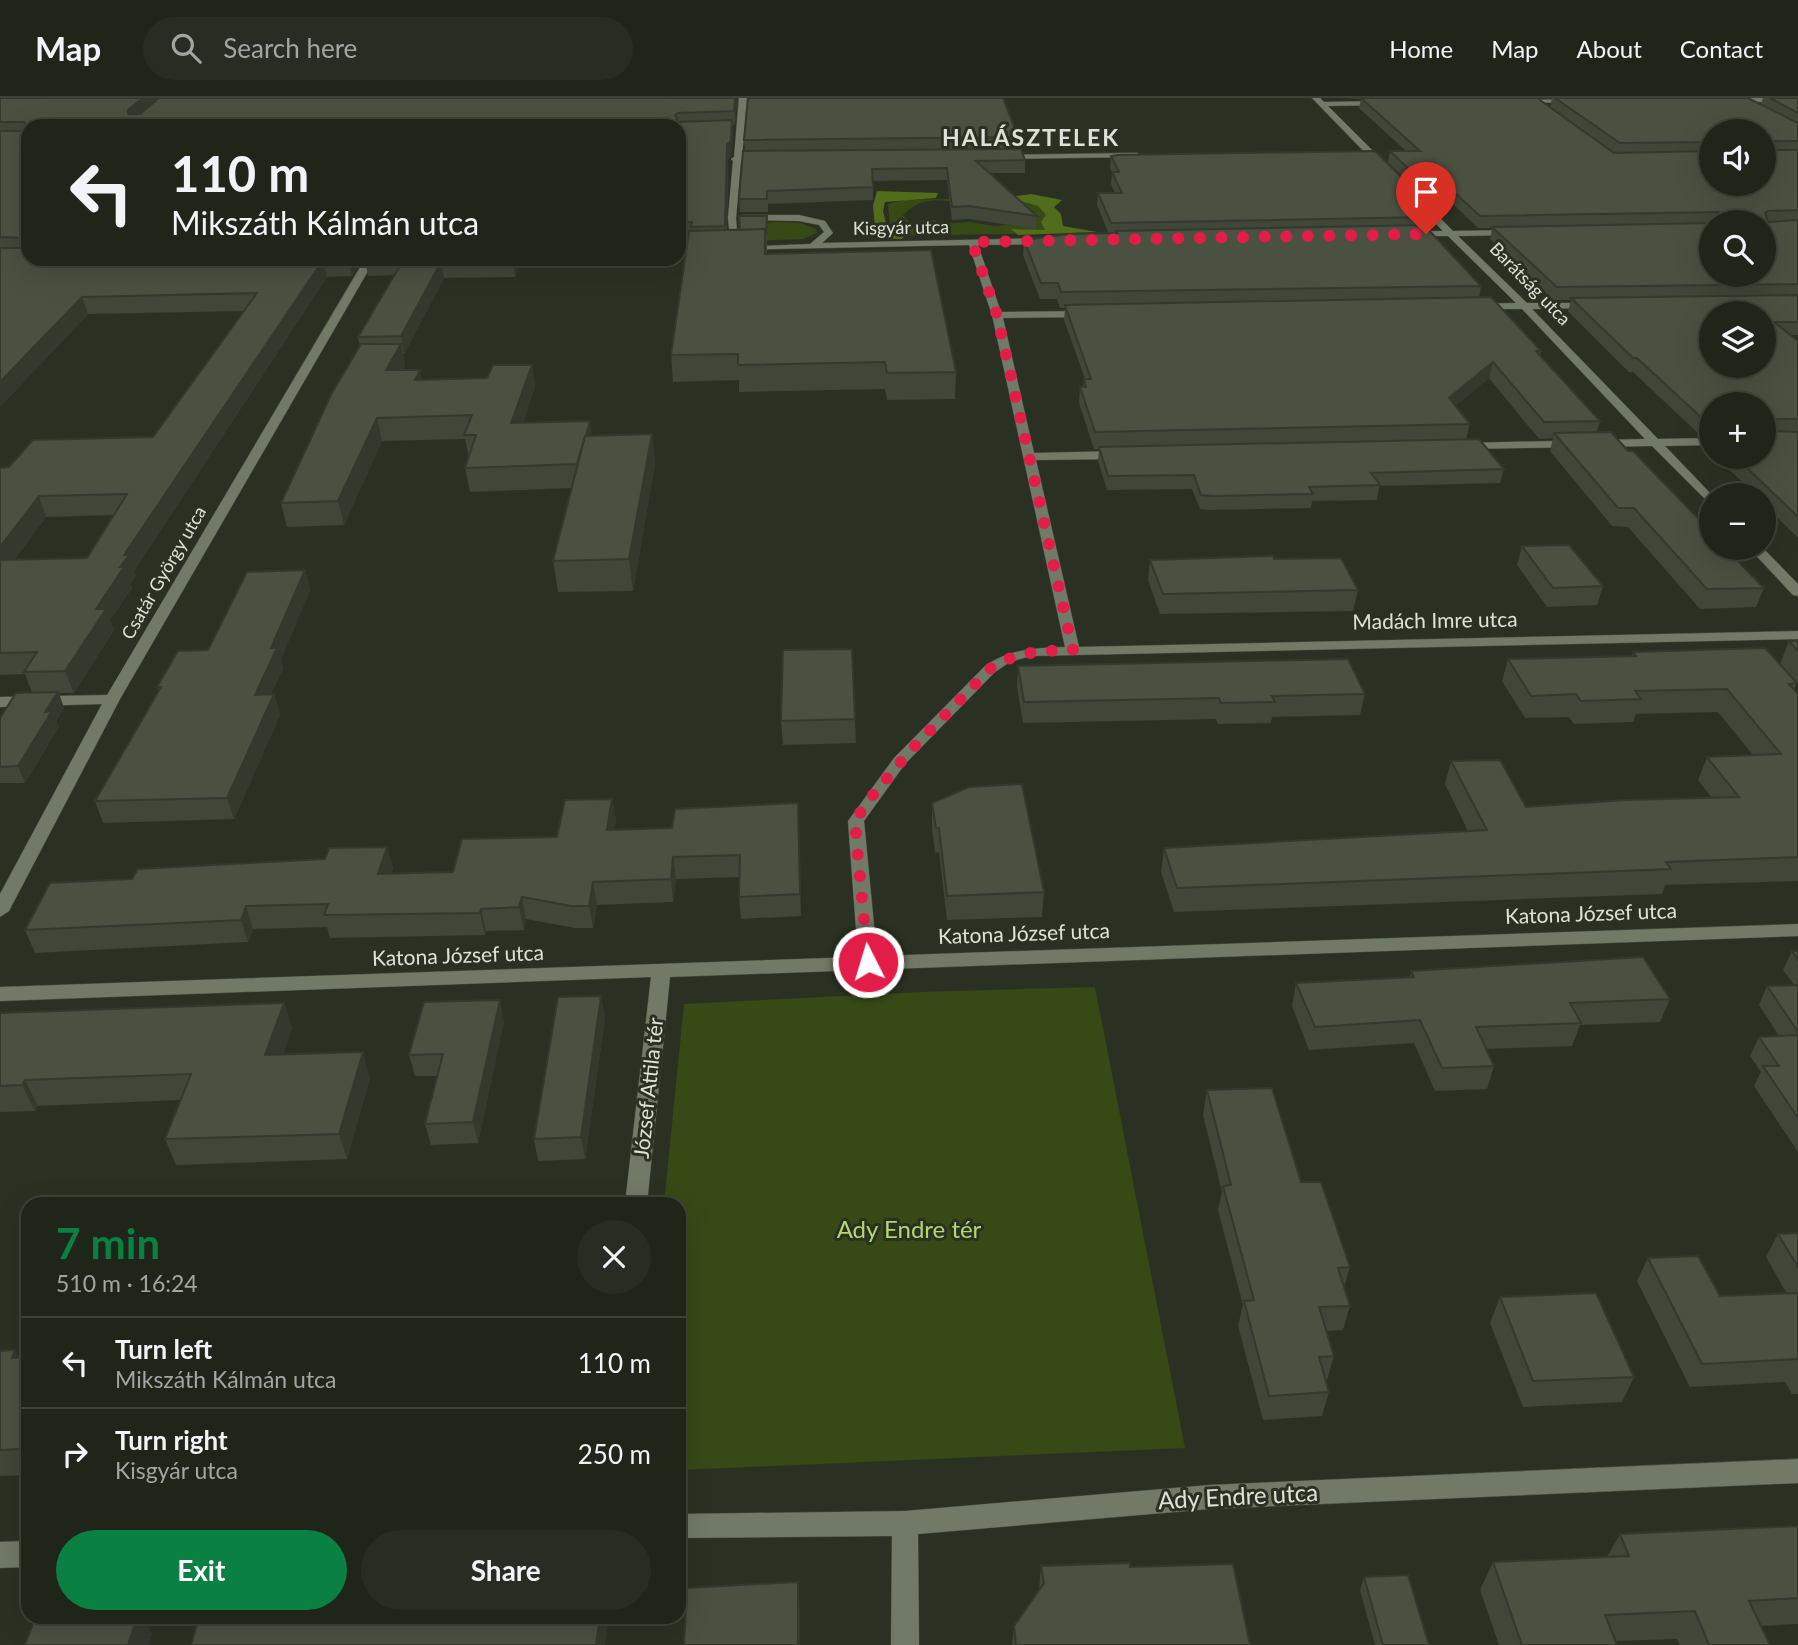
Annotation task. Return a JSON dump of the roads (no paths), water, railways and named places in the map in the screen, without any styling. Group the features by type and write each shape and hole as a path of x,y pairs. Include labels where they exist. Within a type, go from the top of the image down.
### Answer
{"street":[{"path":"734,248 732,218 743,98"},
{"path":"1728,100 1798,100"},
{"path":"1742,100 1764,113"},
{"path":"1319,101 1388,103"},
{"path":"1319,101 1398,181"},
{"path":"1507,102 1589,101"},
{"path":"1534,102 1544,109"},
{"path":"728,130 740,130"},
{"path":"1356,153 1370,153"},
{"path":"997,157 1149,155"},
{"path":"736,159 777,159"},
{"name":"Barátság utca","path":"1408,190 1525,307 1699,489"},
{"path":"732,218 790,218 822,223 829,233 814,245"},
{"path":"1397,234 1520,232"},
{"name":"Kisgyár utca","path":"686,248 1054,241"},
{"path":"972,242 997,315 1073,650"},
{"name":"Csatár György utca","path":"0,911 112,698 366,266"},
{"path":"1470,308 1607,305"},
{"path":"997,315 1094,313"},
{"path":"1446,447 1699,441"},
{"path":"1029,457 1127,455"},
{"path":"1767,560 1798,592"},
{"name":"Madách Imre utca","path":"868,962 856,821 863,807 909,752 990,669 1005,659 1030,652 1073,650 1798,635"},
{"path":"0,702 112,698"},
{"name":"Katona József utca","path":"0,994 1798,930"},
{"name":"József Attila tér","path":"637,1197 661,971"},
{"name":"Ady Endre utca","path":"686,1526 905,1523 1210,1497 1798,1471"},
{"path":"905,1523 905,1645"},
{"path":"0,1555 21,1554"}],"district":[{"name":"HALÁSZTELEK","path":"1031,138"}],"park label":[{"name":"Ady Endre tér","path":"909,1230"}]}
